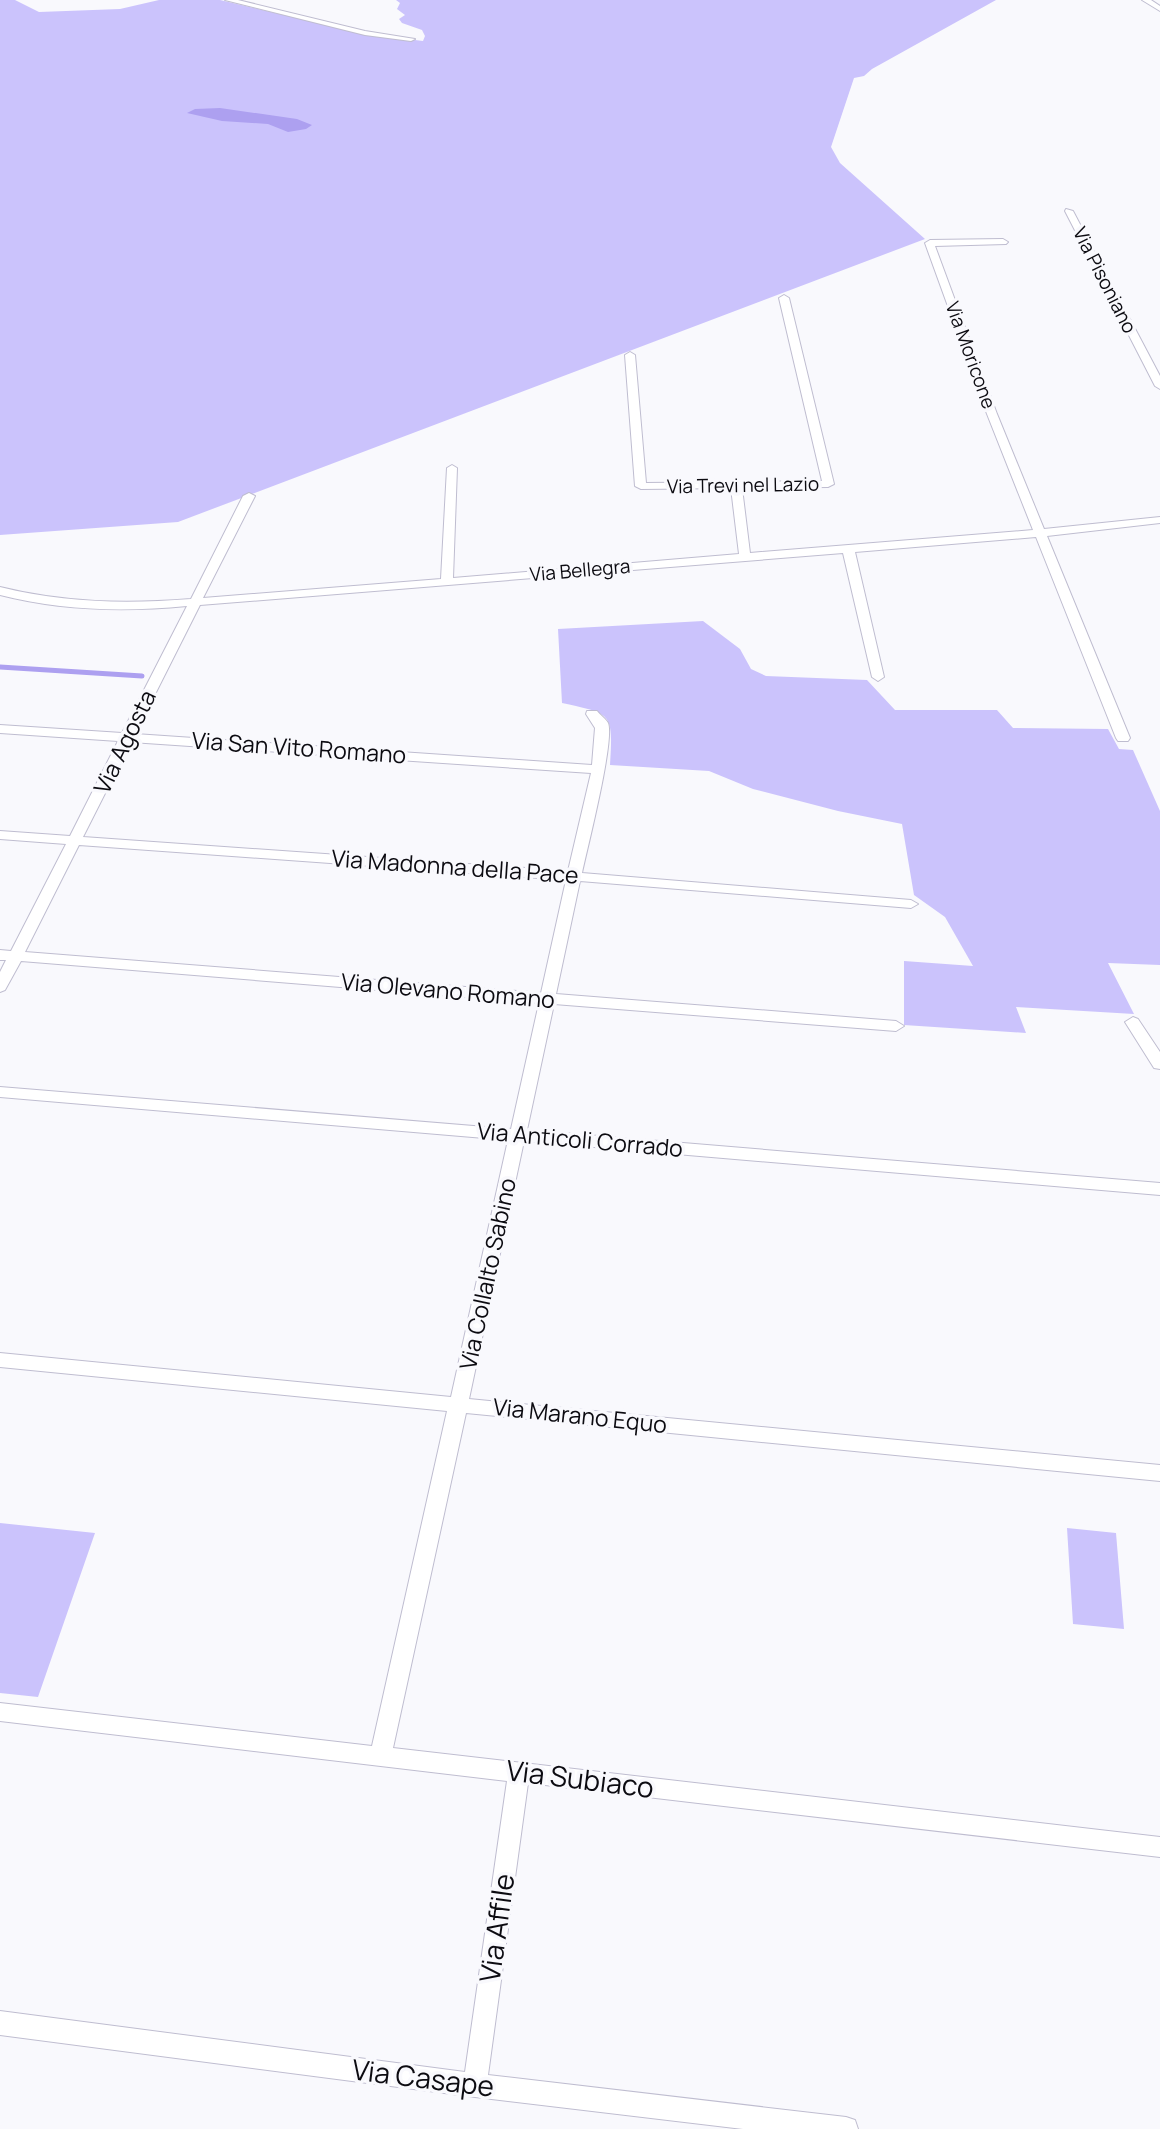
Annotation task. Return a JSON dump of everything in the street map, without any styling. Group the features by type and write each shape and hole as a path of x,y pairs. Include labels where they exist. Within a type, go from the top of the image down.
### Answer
{"street":[{"path":"229,0 365,33 411,39"},
{"path":"1146,0 1160,9"},
{"name":"Via Pisoniano","path":"1069,211 1155,368 1160,386"},
{"name":"Via Moricone","path":"1003,242 930,243 992,414 1041,533"},
{"name":"Via Trevi nel Lazio","path":"630,355 641,486 828,484 784,298"},
{"path":"447,582 452,468"},
{"path":"736,485 745,556"},
{"name":"Via Agosta","path":"0,987 8,956 76,840 249,496"},
{"name":"Via Bellegra","path":"0,592 38,601 86,606 194,603 1041,533 1160,520"},
{"path":"1041,533 1123,738"},
{"path":"848,548 878,677"},
{"name":"Via Collalto Sabino","path":"381,1755 548,999 572,876 598,769 602,727 598,718 592,714"},
{"name":"Via San Vito Romano","path":"0,729 598,769"},
{"name":"Via Madonna della Pace","path":"0,835 572,876 911,904"},
{"name":"Via Olevano Romano","path":"8,956 896,1026"},
{"path":"1133,1022 1160,1064"},
{"name":"Via Anticoli Corrado","path":"0,1092 1160,1189"},
{"name":"Via Marano Equo","path":"0,1360 1160,1473"},
{"name":"Via Subiaco","path":"0,1712 1160,1847"},
{"name":"Via Affile","path":"475,2085 519,1771"},
{"name":"Via Casape","path":"0,2023 475,2085 733,2122 846,2129"}],"shaded area":[{"path":"0,0 15,0 39,12 120,9 159,0 220,0 359,33 423,41 425,36 422,30 402,23 399,19 405,15 397,9 400,3 396,0 996,0 864,76 854,78 831,147 840,163 925,239 178,522 0,535"},
{"path":"220,108 297,119 312,125 306,129 288,132 268,124 222,121 187,113 195,109"},
{"path":"703,621 740,649 751,669 766,676 867,680 895,710 997,710 1013,728 1108,729 1119,749 1133,750 1160,811 1160,965 1108,963 1134,1014 1016,1007 1026,1033 904,1025 904,961 973,966 945,917 914,895 902,824 753,789 709,771 610,765 611,735 606,719 591,710 562,703 558,629"},
{"path":"0,1523 95,1533 38,1697 0,1693"},
{"path":"1067,1528 1116,1533 1124,1629 1073,1624"}],"waterway":[{"path":"0,667 142,676"}]}
